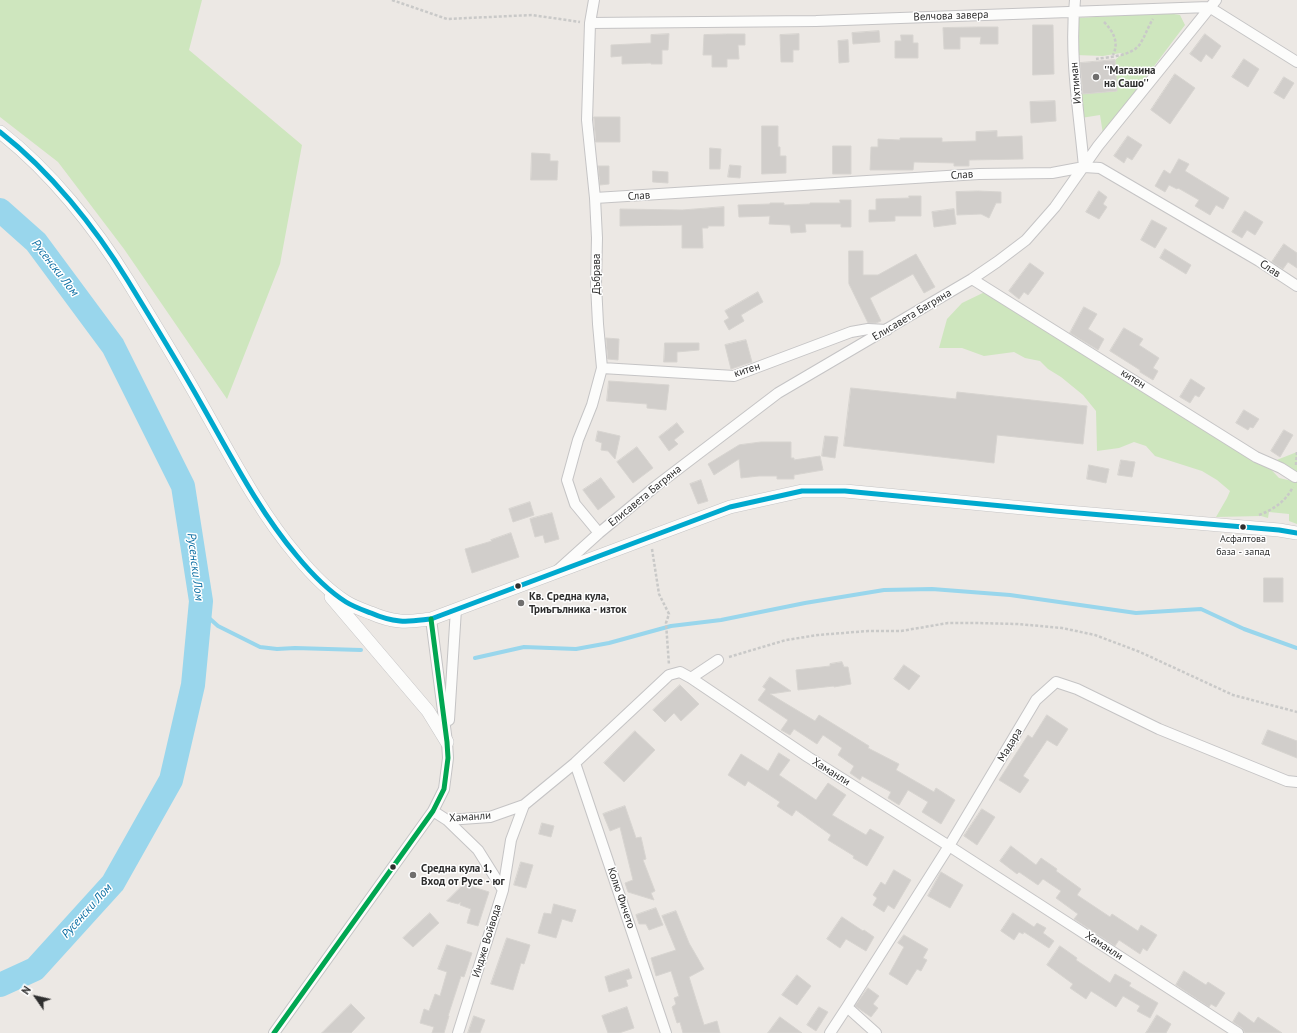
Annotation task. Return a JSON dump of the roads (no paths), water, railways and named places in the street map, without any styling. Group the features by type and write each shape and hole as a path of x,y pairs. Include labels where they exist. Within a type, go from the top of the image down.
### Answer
{"street":[{"name":"Дъбрава","path":"594,0 590,24 587,120 595,198 597,238 596,284 602,368 592,405 578,440 567,480 575,504 599,533"},
{"name":"Ихтиман","path":"1075,0 1074,71 1084,167"},
{"name":"Велчова завера","path":"590,24 816,21 1089,11 1212,4"},
{"path":"1212,4 1297,62"},
{"name":"Елисавета Багряна","path":"555,573 599,533 656,486 778,393 972,279 1026,240 1055,207 1098,146 1212,4"},
{"path":"0,132 16,144 54,182 91,228 127,279 194,390 250,492 281,537 428,711 447,742"},
{"name":"Слав","path":"595,198 979,174 1052,173 1084,167 1100,168 1259,261 1297,286"},
{"name":"китен","path":"972,279 1256,457 1295,476"},
{"name":"китен","path":"602,368 734,376 851,332 868,329 887,330"},
{"path":"309,571 339,597 350,604 365,611 400,621 411,622 431,618 456,609 730,507 802,491 845,491 1055,512 1297,533"},
{"path":"274,1033 433,811 444,789 447,776 447,742 456,609"},
{"path":"431,618 447,742"},
{"path":"691,678 718,660"},
{"name":"Хаманли","path":"433,811 447,820 490,817 524,805 575,763 669,675 680,672 808,757 949,846 1237,1033"},
{"name":"Мадара","path":"830,1033 949,846 1036,700 1056,682 1077,689 1159,729 1287,781 1297,782"},
{"name":"Колю Фичето","path":"575,763 666,1033"},
{"path":"503,890 511,840 524,805"},
{"name":"Индже Войвода","path":"447,820 478,850 503,890 458,1033"},
{"path":"847,1007 876,1033"}],"waterway":[{"name":"Русенски Лом","path":"0,210 36,242 113,346 183,486 201,601 193,685 171,780 113,883 35,969 0,985"},
{"path":"475,658 524,647 576,649 609,643 671,626 721,620 805,603 884,590 932,589 1010,595 1136,613 1201,609 1244,629 1297,648"},
{"path":"200,610 218,626 260,647 277,649 295,648 361,650"}],"place":[{"name":"''Магазина на Сашо''","path":"1096,77"},
{"name":"Асфалтова база - запад","path":"1243,527"},
{"name":"Кв. Средна кула, Триъгълника - изток","path":"521,603"},
{"name":"Средна кула 1, Вход от Русе - юг","path":"413,875"}]}
